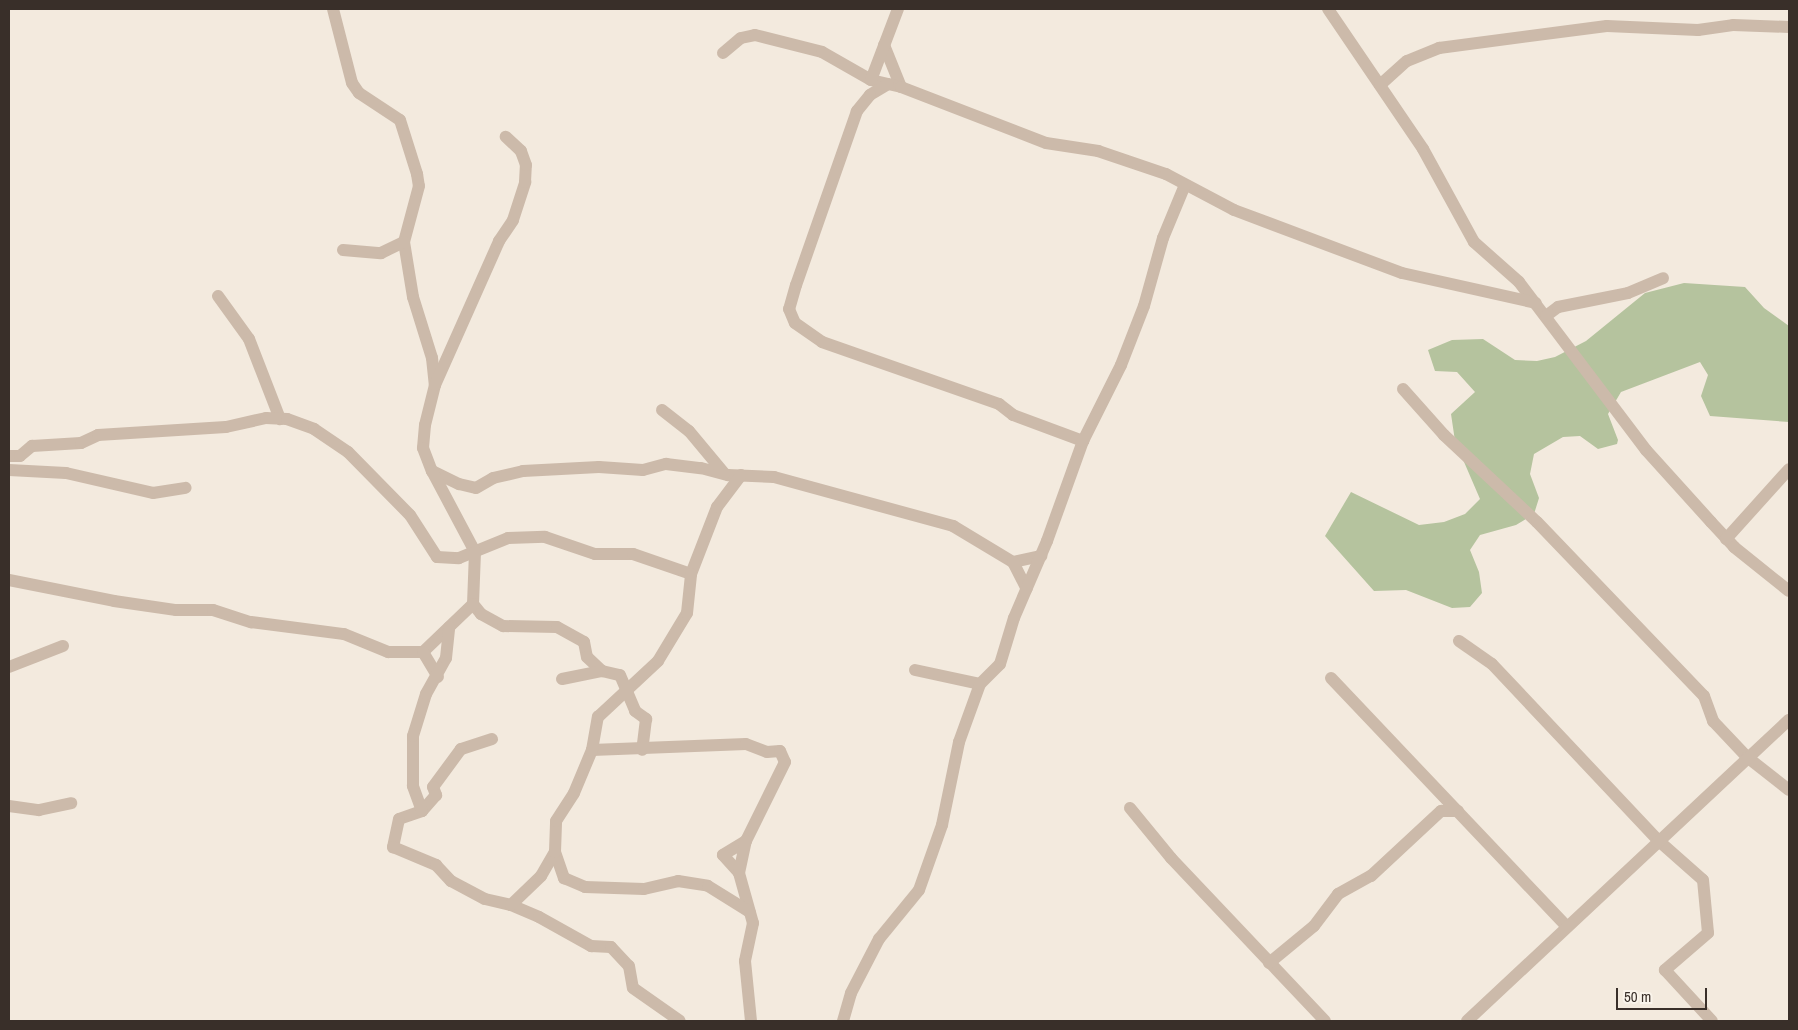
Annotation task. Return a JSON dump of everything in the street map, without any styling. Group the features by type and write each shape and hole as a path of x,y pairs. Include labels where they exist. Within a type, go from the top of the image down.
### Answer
{"street":[{"path":"333,9 352,83 360,93 400,120 411,156 419,186 404,242 413,297 432,358 435,384"},
{"path":"871,80 898,9"},
{"path":"1328,9 1423,149 1474,242 1519,282 1646,450 1726,538 1789,591"},
{"path":"1380,85 1407,61 1439,48 1607,26 1698,30 1733,25 1789,27"},
{"path":"722,53 740,38 755,36 822,52 850,72 871,80 901,87 1046,144 1098,151 1166,174 1234,210 1402,273 1536,303"},
{"path":"884,45 901,87"},
{"path":"888,84 870,95 857,111 796,285 789,309 795,323 822,342 999,404 1021,418 1083,441"},
{"path":"506,137 521,151 526,166 525,182 513,220 499,241 435,384 425,424 423,448 432,470 475,552 473,604 481,614 503,626 556,627 584,642 588,656 602,671"},
{"path":"843,1021 851,993 879,939 919,890 942,825 958,742 980,684 1000,664 1083,441 1124,356 1144,306 1163,238 1186,185"},
{"path":"342,250 381,253 404,242"},
{"path":"1546,316 1558,307 1628,293 1663,278"},
{"path":"218,296 249,339 280,419"},
{"path":"1403,389 1444,435 1537,522 1704,696 1712,721 1747,757 1789,790"},
{"path":"662,410 689,431 720,470 735,475"},
{"path":"9,456 20,456 32,446 81,443 98,435 226,428 266,418 280,419 314,428 348,452 410,514 438,557 459,558 508,538 545,537 595,554 633,554 691,574"},
{"path":"432,470 459,484 476,488 494,478 523,471 599,467 643,470 666,464 735,475 774,477 953,526 1013,562 1027,589"},
{"path":"1726,538 1789,469"},
{"path":"9,470 66,473 153,494 186,488"},
{"path":"735,475 717,506 691,574 687,613 658,661 598,717 592,750 574,793 556,821 555,852 564,878 585,887 644,889 678,881 708,886 750,912"},
{"path":"1013,562 1041,556"},
{"path":"9,580 114,601 176,610 213,610 251,622 344,634 388,652 423,652 473,604"},
{"path":"422,811 413,786 413,736 426,694 438,678 446,658 449,627"},
{"path":"1459,641 1492,664 1660,842 1703,880 1708,933 1665,970 1712,1021"},
{"path":"9,667 64,646"},
{"path":"423,652 438,678"},
{"path":"915,670 980,684"},
{"path":"562,679 602,671 620,675 635,711 646,719 642,750"},
{"path":"1331,678 1566,926"},
{"path":"1467,1021 1481,1016 1566,926 1660,842 1747,757 1789,720"},
{"path":"433,787 461,749 492,738"},
{"path":"592,750 642,750 686,744 700,748 746,744 767,752 780,751 785,762 746,841 739,873"},
{"path":"413,786 433,787"},
{"path":"433,787 436,795 422,811 398,819 393,847 436,865 452,881 485,899 511,905 590,946 612,946 629,966 633,988 680,1021"},
{"path":"9,806 39,810 71,803"},
{"path":"1130,808 1170,858 1325,1021"},
{"path":"1269,963 1314,926 1338,894 1370,876 1441,811 1458,811"},
{"path":"746,841 723,855 739,873 753,923 745,961 751,1021"},
{"path":"511,905 541,876 555,852"}],"green space":[{"path":"1684,283 1745,287 1764,308 1789,326 1789,422 1710,416 1701,396 1708,375 1700,362 1621,392 1608,414 1618,440 1617,444 1598,449 1580,436 1563,437 1534,454 1530,474 1539,498 1534,514 1516,525 1480,535 1470,550 1479,572 1482,593 1470,607 1452,608 1406,590 1374,591 1325,536 1351,492 1419,525 1444,522 1465,514 1480,499 1455,441 1451,414 1475,392 1457,372 1435,371 1428,350 1452,340 1483,339 1515,360 1537,361 1555,357 1586,341 1645,293"}]}
